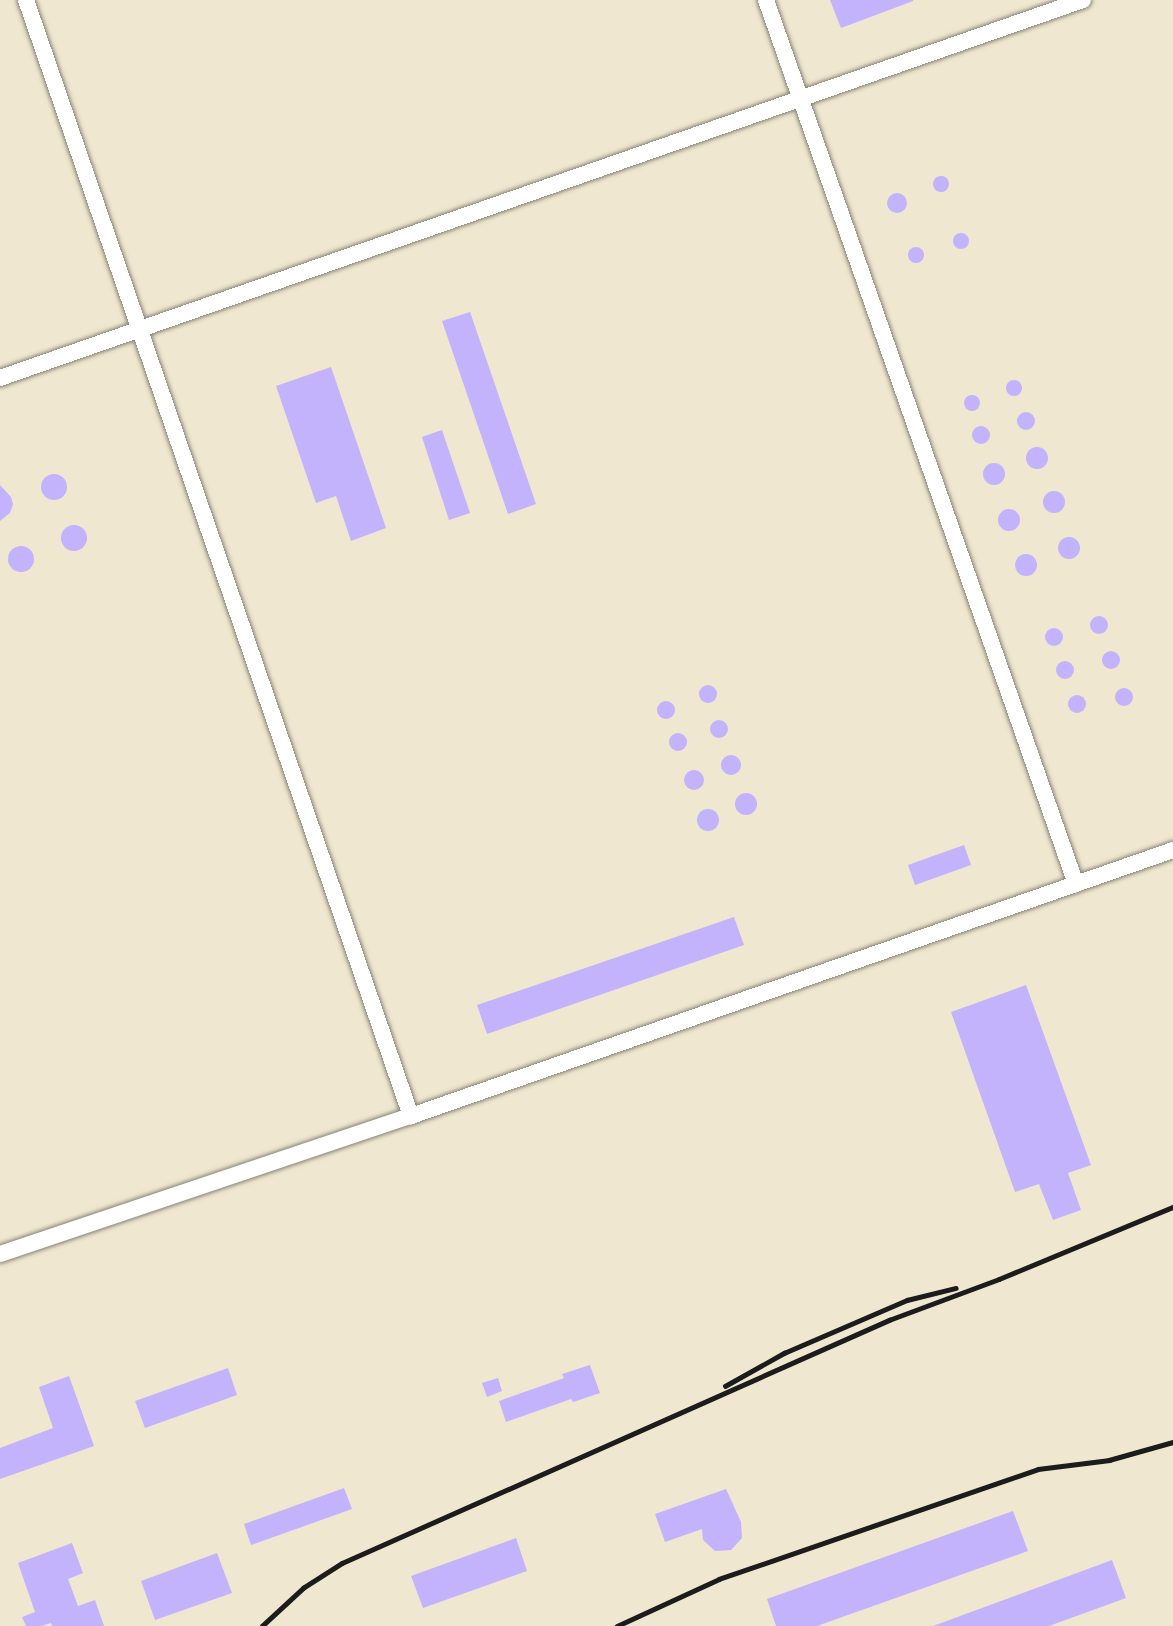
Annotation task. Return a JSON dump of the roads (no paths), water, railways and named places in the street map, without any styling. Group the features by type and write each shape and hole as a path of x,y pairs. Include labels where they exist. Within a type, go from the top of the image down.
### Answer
{"lane":[{"path":"26,0 411,1116"},
{"path":"766,0 1076,884"},
{"path":"0,378 1083,0"},
{"path":"0,1254 411,1116 1173,850"}],"railway":[{"path":"262,1626 303,1588 342,1563 889,1320 999,1279 1173,1207"},
{"path":"725,1386 784,1353 907,1300 956,1288"},
{"path":"617,1626 719,1579 1038,1469 1109,1460 1173,1442"}]}
